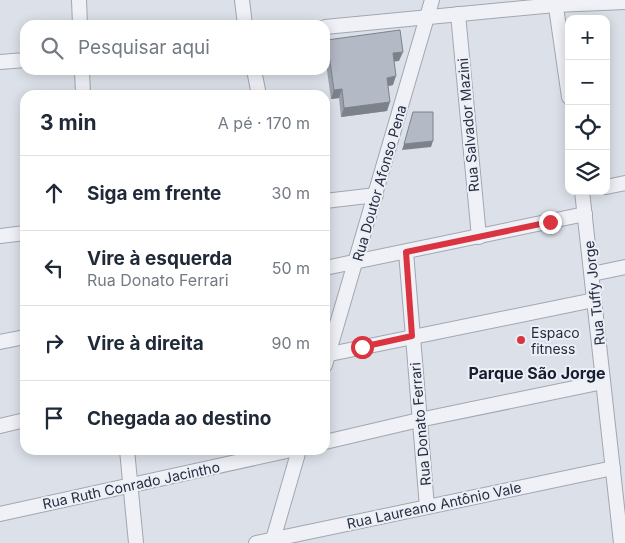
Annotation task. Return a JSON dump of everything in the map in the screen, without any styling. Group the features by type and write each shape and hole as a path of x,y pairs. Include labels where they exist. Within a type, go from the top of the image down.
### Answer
{"street":[{"path":"79,0 80,20"},
{"path":"242,0 244,20"},
{"name":"Rua Doutor Afonso Pena","path":"330,345 376,195 432,0"},
{"path":"330,27 555,2 625,2"},
{"path":"555,2 565,70"},
{"name":"Rua Salvador Mazini","path":"458,14 479,237"},
{"path":"0,62 20,60"},
{"path":"82,75 83,90"},
{"path":"255,75 258,90"},
{"path":"610,186 625,183"},
{"path":"330,200 376,195"},
{"name":"Rua Tuffy Jorge","path":"584,195 621,543"},
{"path":"330,267 585,214"},
{"path":"0,236 20,234"},
{"name":"Rua Donato Ferrari","path":"406,252 427,507"},
{"path":"592,274 625,267"},
{"path":"330,357 412,336 594,300"},
{"path":"0,342 20,337"},
{"path":"330,441 603,382"},
{"path":"0,426 20,421"},
{"path":"127,455 136,543"},
{"name":"Rua Ruth Conrado Jacintho","path":"0,514 269,455"},
{"path":"272,541 298,455"},
{"name":"Rua Laureano Antônio Vale","path":"256,543 613,468"}],"building":[{"path":"400,30 403,52 393,53 396,76 387,78 390,102 344,108 342,89 334,90 330,61 330,40"},
{"path":"413,112 433,112 433,141 404,144"}],"place":[{"name":"Espaco fitness","path":"521,340"}],"district":[{"name":"Parque São Jorge","path":"537,373"}],"route":[{"path":"362,347 412,336 406,252 550,222"}]}
